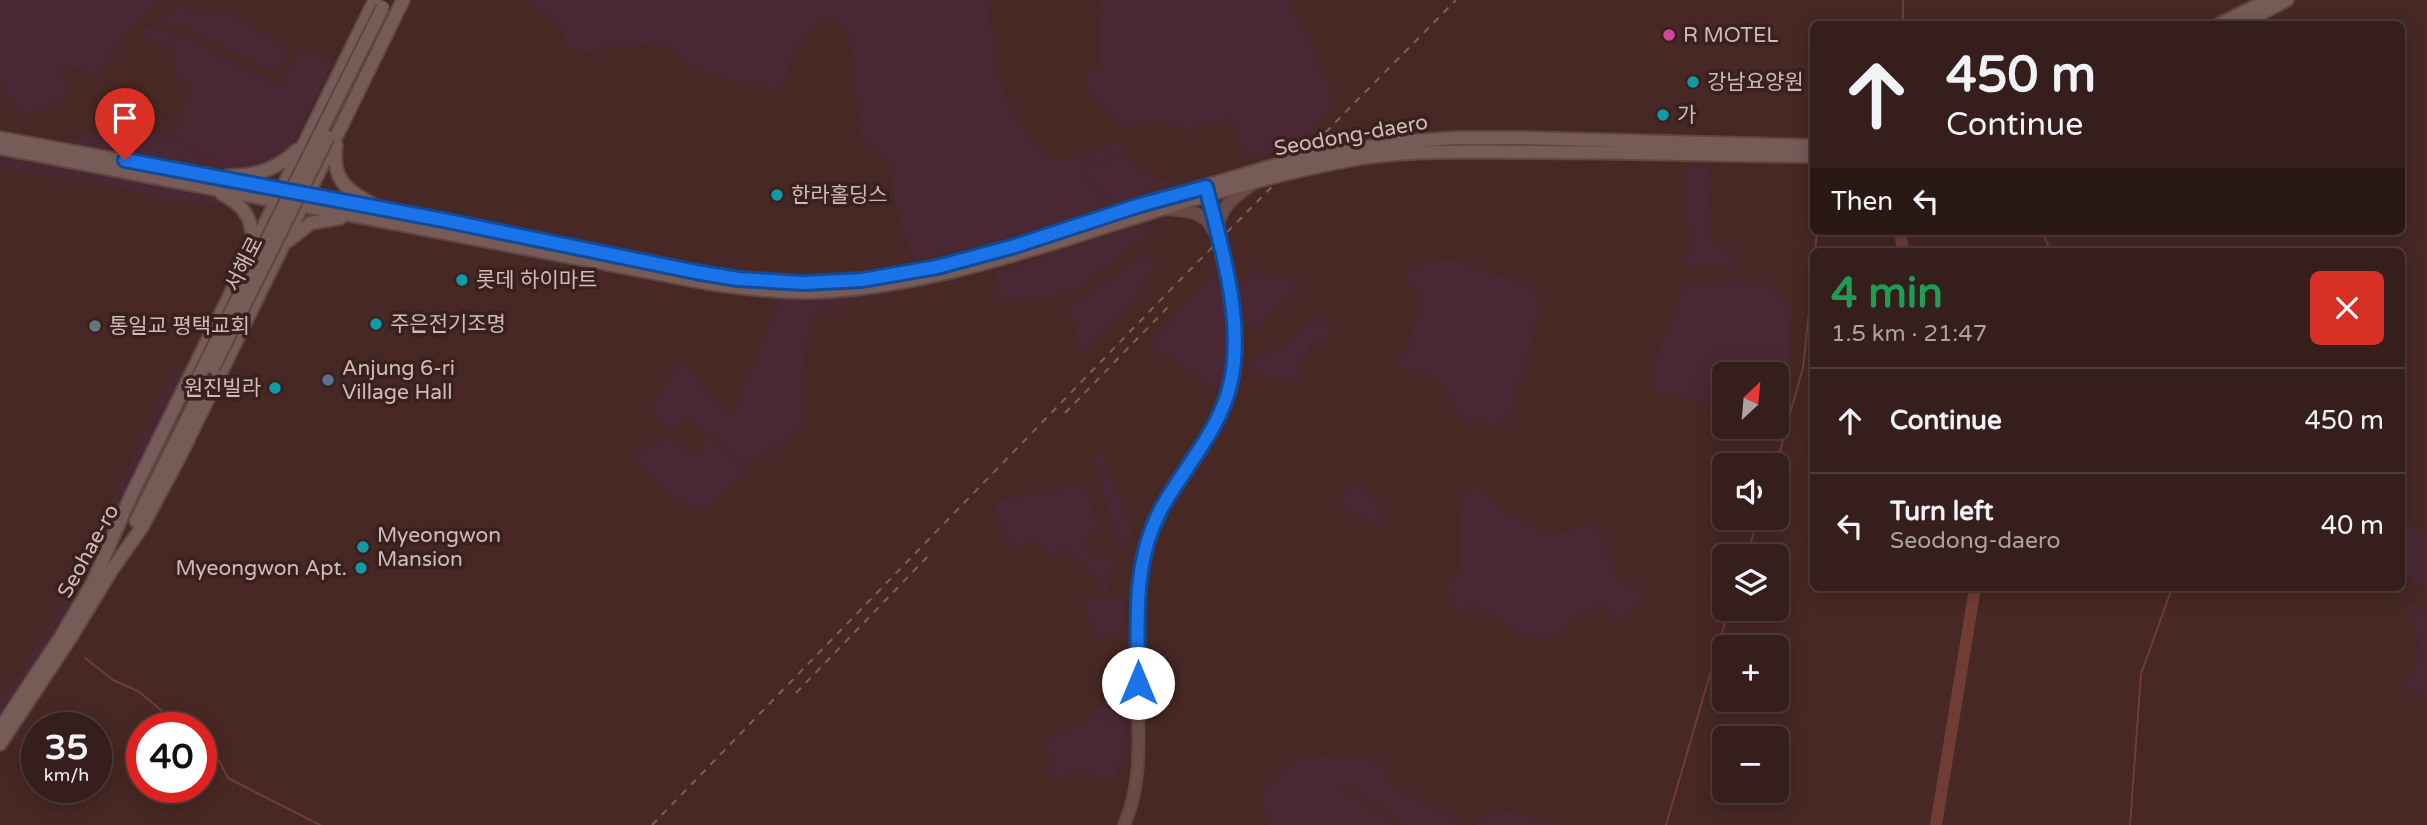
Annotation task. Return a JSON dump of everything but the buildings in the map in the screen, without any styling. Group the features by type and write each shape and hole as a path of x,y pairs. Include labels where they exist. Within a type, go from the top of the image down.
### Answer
{"main road":[{"path":"111,571 142,527 180,456 403,0"},
{"path":"2226,21 2268,0"},
{"path":"2247,21 2287,0"},
{"path":"93,582 131,496 278,195 305,142 386,4"},
{"name":"서해로","path":"111,571 386,4"},
{"path":"337,137 334,162 340,178 349,190 381,209"},
{"name":"Seodong-daero","path":"0,138 202,181"},
{"name":"Seodong-daero","path":"0,148 278,195 354,216 707,283 744,289 828,292 891,285 990,263 1166,209 1293,160 1397,142 1457,138 1810,146"},
{"path":"202,181 262,172 279,165 305,142"},
{"name":"Seodong-daero","path":"305,201 381,209 738,279 823,283 915,272 1205,192 1255,183 1310,167 1396,153 1570,152 1810,156"},
{"path":"202,181 243,207 251,223 254,244"},
{"path":"283,246 295,233 312,223 354,216"},
{"name":"Seohae-ro","path":"0,729 93,582 199,385"},
{"name":"Seohae-ro","path":"0,744 71,638 111,571"}],"street":[{"path":"1215,230 1227,203 1255,183"},
{"path":"1124,825 1129,815 1137,776 1138,597 1146,542 1160,512 1225,402 1235,359 1233,306 1219,263 1215,230 1205,192"},
{"path":"1166,209 1197,213 1209,221 1215,230"}],"shaded area":[{"path":"0,0 160,0 127,32 91,80 79,69 62,65 62,73 71,85 60,101 27,116 0,86"},
{"path":"530,0 990,0 988,18 994,37 993,59 1013,114 1036,146 1050,160 1086,154 1119,141 1126,154 1081,168 1105,206 1010,237 913,261 894,203 893,167 859,133 852,44 833,17 812,27 804,36 788,68 782,91 705,75 661,44 599,48 586,53 565,47 563,29 530,3"},
{"path":"1102,0 1288,0 1328,81 1332,110 1292,150 1244,158 1230,119 1189,130 1153,120 1121,128 1089,93 1086,72 1099,67"},
{"path":"219,6 289,49 276,74 182,27 155,21 178,7 212,12"},
{"path":"147,27 179,34 280,86 302,47 334,61 290,148 275,160 245,169 228,169 175,138 169,126 181,118 191,81 175,79 174,47 139,35"},
{"path":"122,130 152,133 173,139 220,165 72,145 82,134 117,135"},
{"path":"1127,155 1139,170 1169,181 1170,184 1109,205 1083,169"},
{"path":"3,158 176,189 232,206 166,203 133,190 107,184 66,180 0,167"},
{"path":"1686,168 1709,168 1712,245 1731,251 1742,268 1684,267 1689,248"},
{"path":"1149,224 1158,229 1079,288 1056,297 994,303 995,273 1069,247"},
{"path":"1144,254 1155,266 1125,313 1082,352 1068,306"},
{"path":"1458,258 1474,268 1531,285 1539,303 1531,345 1508,418 1491,434 1488,422 1479,420 1467,427 1440,382 1422,373 1397,368 1400,356 1408,351 1412,327 1424,297 1407,278 1406,273 1421,264"},
{"path":"1253,268 1267,277 1297,282 1301,288 1252,335 1236,295 1239,286"},
{"path":"1216,272 1226,316 1229,348 1225,379 1219,392 1147,343"},
{"path":"1749,280 1774,289 1790,306 1787,362 1712,362 1712,406 1654,392 1656,357 1684,283"},
{"path":"879,291 884,298 830,308 816,318 806,346 801,429 748,465 687,418 670,430 650,408 680,360 732,416 779,299 832,297"},
{"path":"1322,314 1327,315 1328,330 1331,334 1323,343 1309,344 1309,356 1298,362 1301,383 1266,376 1249,366 1251,357 1275,350"},
{"path":"173,370 183,373 99,548 53,632 0,714 0,700 21,672 53,618 103,520"},
{"path":"668,436 690,456 708,437 748,470 702,512 677,501 631,455"},
{"path":"1091,450 1104,457 1133,532 1124,549 1114,532"},
{"path":"1349,477 1370,495 1384,513 1382,527 1341,508"},
{"path":"1084,484 1101,531 1085,537 1092,560 1110,555 1115,569 1103,573 1110,593 1102,594 1095,575 1067,547 1052,559 1034,539 1017,550 1004,536 994,502"},
{"path":"1476,485 1524,523 1546,532 1570,530 1593,521 1616,576 1643,594 1627,618 1608,619 1612,614 1609,607 1598,605 1570,624 1563,636 1544,641 1521,635 1473,605 1461,615 1447,593 1449,579 1460,567 1458,495"},
{"path":"2405,521 2427,535 2427,586 2405,577"},
{"path":"1125,595 1125,630 1097,640 1081,600"},
{"path":"2405,603 2427,610 2427,698 2401,687 2414,669 2418,655 2415,632"},
{"path":"1124,674 1126,749 1115,778 1075,773 1059,777 1045,774 1050,757 1044,742 1094,715 1103,704 1111,679"},
{"path":"1347,754 1382,763 1387,775 1405,792 1453,816 1463,822 1463,825 1401,825 1354,789 1338,783 1395,825 1270,825 1261,799 1270,781 1278,781 1277,777 1298,756"},
{"path":"1490,808 1565,825 1476,825"}],"waterway":[{"path":"1903,0 1903,21"},
{"path":"1815,248 1817,235"},
{"path":"1900,235 1903,248"},
{"path":"2044,235 2049,248"},
{"path":"1780,453 1803,367 1810,303"},
{"path":"1750,544 1755,530"},
{"path":"1936,825 1975,591"},
{"path":"2130,825 2141,674 2171,591"},
{"path":"1666,825 1726,621"},
{"path":"85,658 113,680 138,691 164,712"},
{"path":"217,757 228,778 320,825"}],"railway":[{"path":"652,825 1180,280 1456,0"},
{"path":"1065,413 1170,305"},
{"path":"796,693 932,552"}],"place":[{"name":"R MOTEL","path":"1669,35"},
{"name":"강남요양원","path":"1693,82"},
{"name":"가","path":"1663,115"},
{"name":"한라홀딩스","path":"777,195"},
{"name":"롯데 하이마트","path":"462,280"},
{"name":"주은전기조명","path":"376,324"},
{"name":"통일교 평택교회","path":"95,326"},
{"name":"Anjung 6-ri Village Hall","path":"328,380"},
{"name":"원진빌라","path":"275,388"},
{"name":"Myeongwon Mansion","path":"363,547"},
{"name":"Myeongwon Apt.","path":"361,568"}],"route":[{"path":"125,160 443,220 696,272 738,279 804,283 862,280 937,267 1015,246 1140,205 1206,187 1233,306 1235,359 1231,383 1221,413 1170,494 1146,542 1138,597 1138,683"}]}
